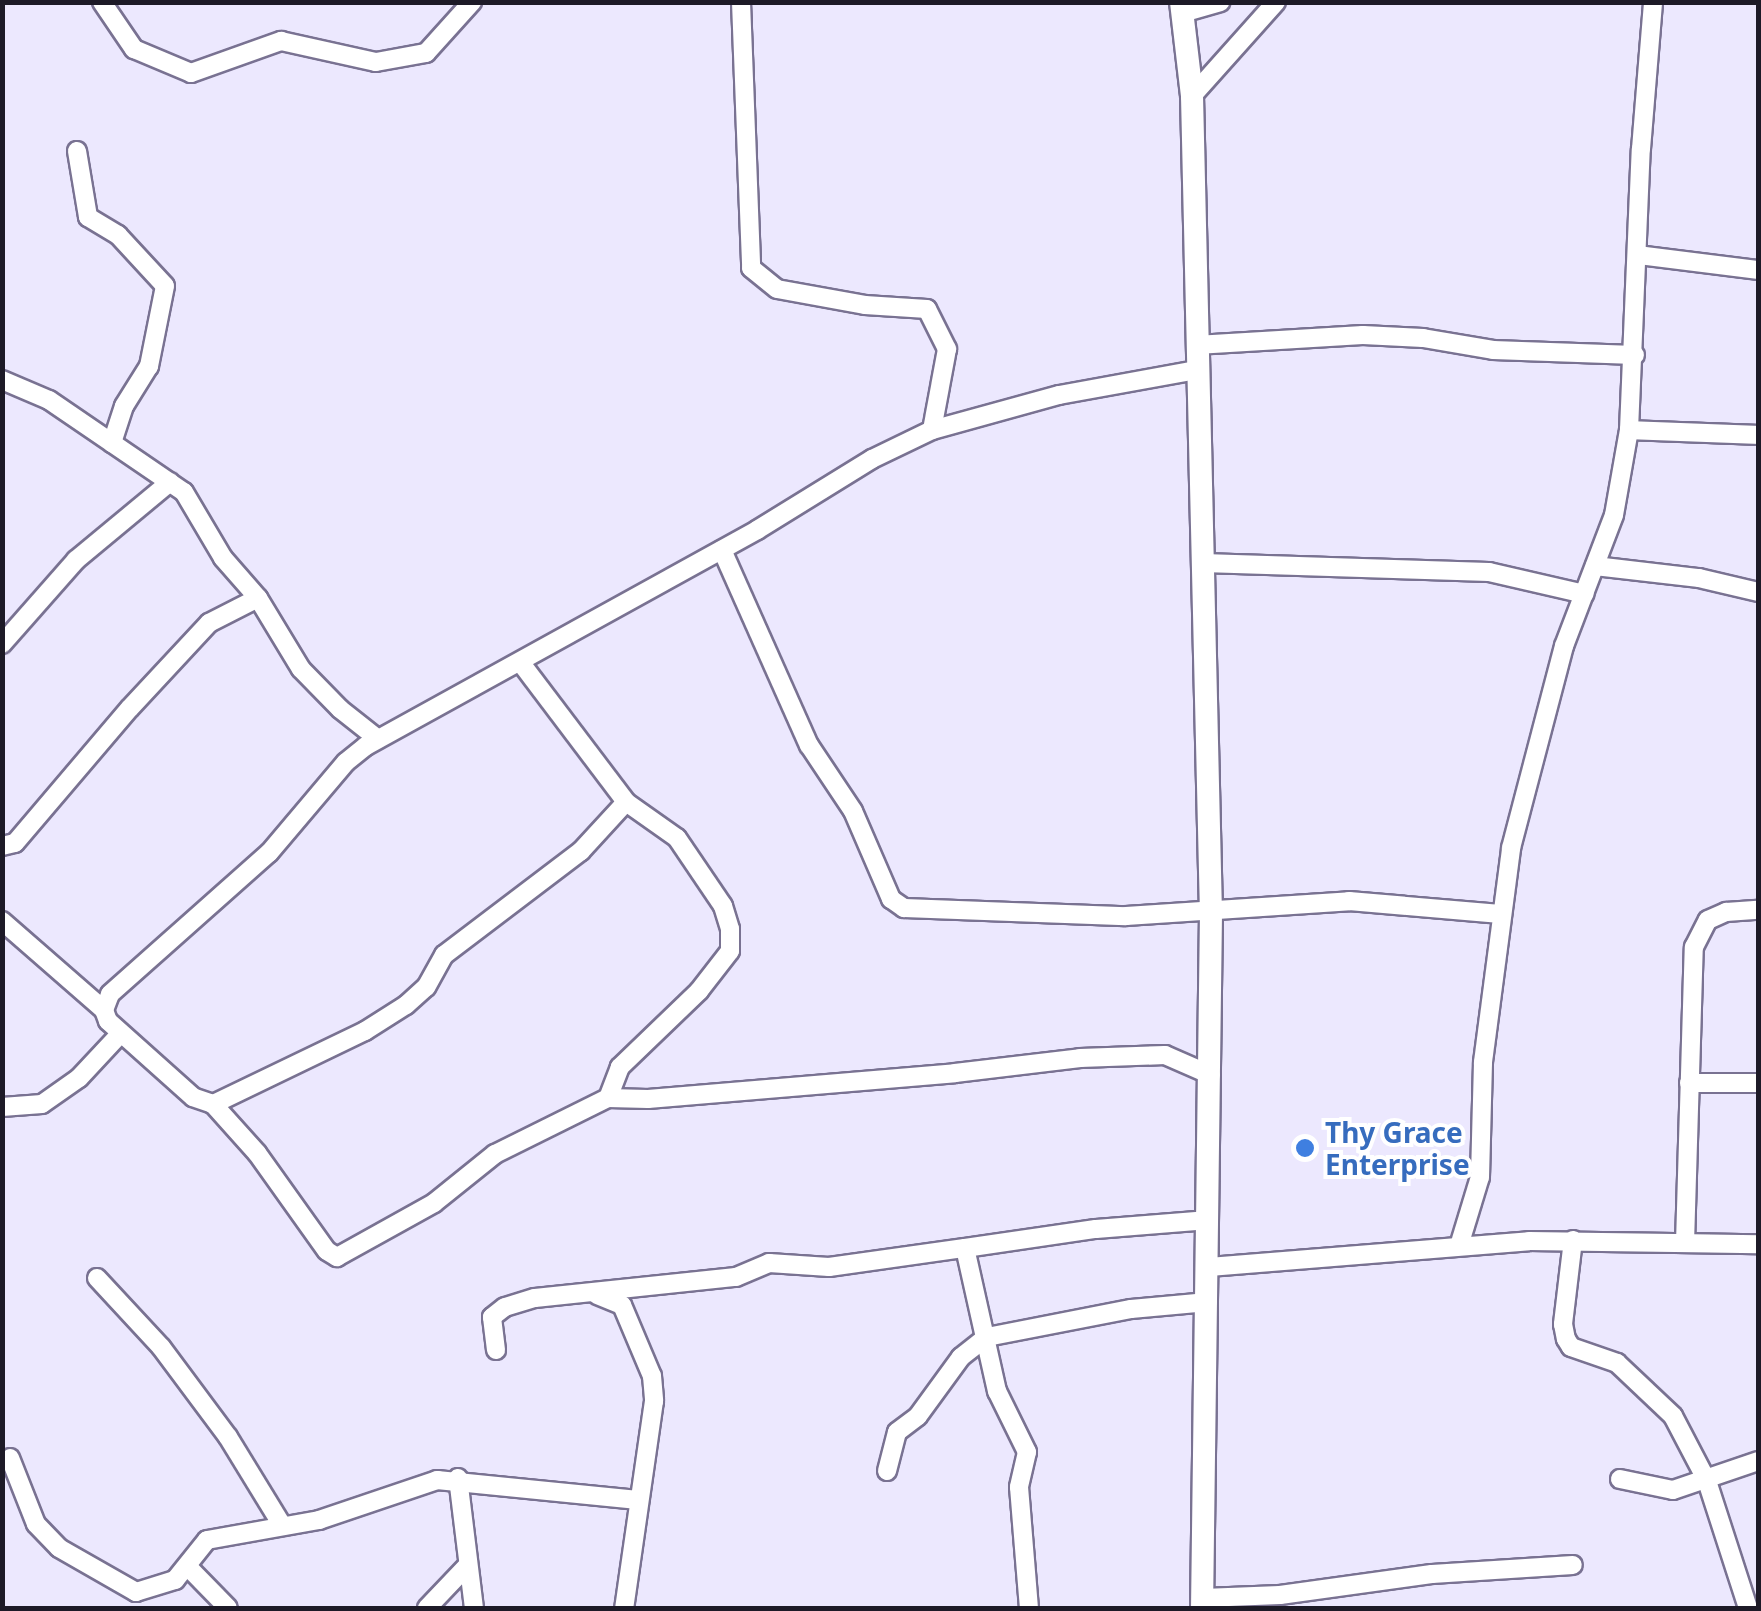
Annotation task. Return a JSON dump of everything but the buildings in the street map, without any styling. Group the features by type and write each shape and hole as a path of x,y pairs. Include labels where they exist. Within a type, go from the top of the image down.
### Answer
{"street":[{"path":"102,2 134,50 191,74 281,41 376,62 426,53 472,2"},
{"path":"741,2 751,268 778,289 866,304 928,309 948,349 932,430"},
{"path":"1220,2 1181,8 1192,96 1211,912 1212,1076 1202,1603 1432,1574 1572,1564"},
{"path":"1192,96 1276,2"},
{"path":"1458,1246 1480,1177 1481,1082 1500,914 1524,792 1564,646 1618,497 1629,430 1653,2"},
{"path":"77,151 88,218 118,235 165,286 149,366 124,406 112,444"},
{"path":"1638,255 1758,270"},
{"path":"1196,345 1363,336 1424,338 1493,350 1635,355"},
{"path":"104,1010 110,994 248,874 302,818 346,762 378,739 722,550 872,459 932,430 1059,395 1196,370"},
{"path":"2,380 48,400 170,482 193,502 223,558 258,598 301,668 340,709 378,739"},
{"path":"1629,430 1758,435"},
{"path":"2,644 76,560 170,482"},
{"path":"722,550 809,744 853,812 897,905 1030,915 1211,912 1349,901 1500,914"},
{"path":"1203,564 1488,572 1584,594"},
{"path":"1596,566 1699,578 1758,592"},
{"path":"2,846 16,843 130,708 209,623 258,598"},
{"path":"521,663 626,802 664,825 723,906 730,951 699,990 620,1067 608,1098"},
{"path":"213,1104 366,1031 406,1005 426,987 444,955 582,851 626,802"},
{"path":"1685,1243 1694,947 1708,920 1726,912 1758,910"},
{"path":"2,922 104,1010 120,1034 193,1097 213,1104 257,1153 327,1251 338,1258 434,1203 495,1154 608,1098 648,1099 1092,1057 1165,1055 1212,1076"},
{"path":"2,1107 42,1104 79,1078 120,1034"},
{"path":"1690,1083 1758,1083"},
{"path":"496,1350 492,1317 505,1306 535,1298 736,1276 769,1263 828,1267 1096,1228 1209,1220"},
{"path":"1573,1240 1563,1324 1566,1339 1571,1347 1617,1363 1668,1409 1707,1481 1748,1608"},
{"path":"1208,1267 1573,1240 1758,1244"},
{"path":"965,1248 1002,1406 1027,1452 1019,1487 1029,1608"},
{"path":"98,1278 192,1388 282,1526"},
{"path":"592,1294 622,1305 652,1376 654,1401 624,1608"},
{"path":"887,1471 897,1432 918,1416 961,1358 986,1338 1131,1308 1208,1302"},
{"path":"10,1458 36,1524 58,1548 136,1592 175,1580 207,1540 319,1520 414,1486 458,1478 638,1500"},
{"path":"1620,1478 1661,1491 1707,1481 1758,1461"},
{"path":"458,1478 474,1608"},
{"path":"428,1608 467,1566"},
{"path":"188,1567 228,1608"}],"place":[{"name":"Thy Grace Enterprise","path":"1305,1148"}]}
